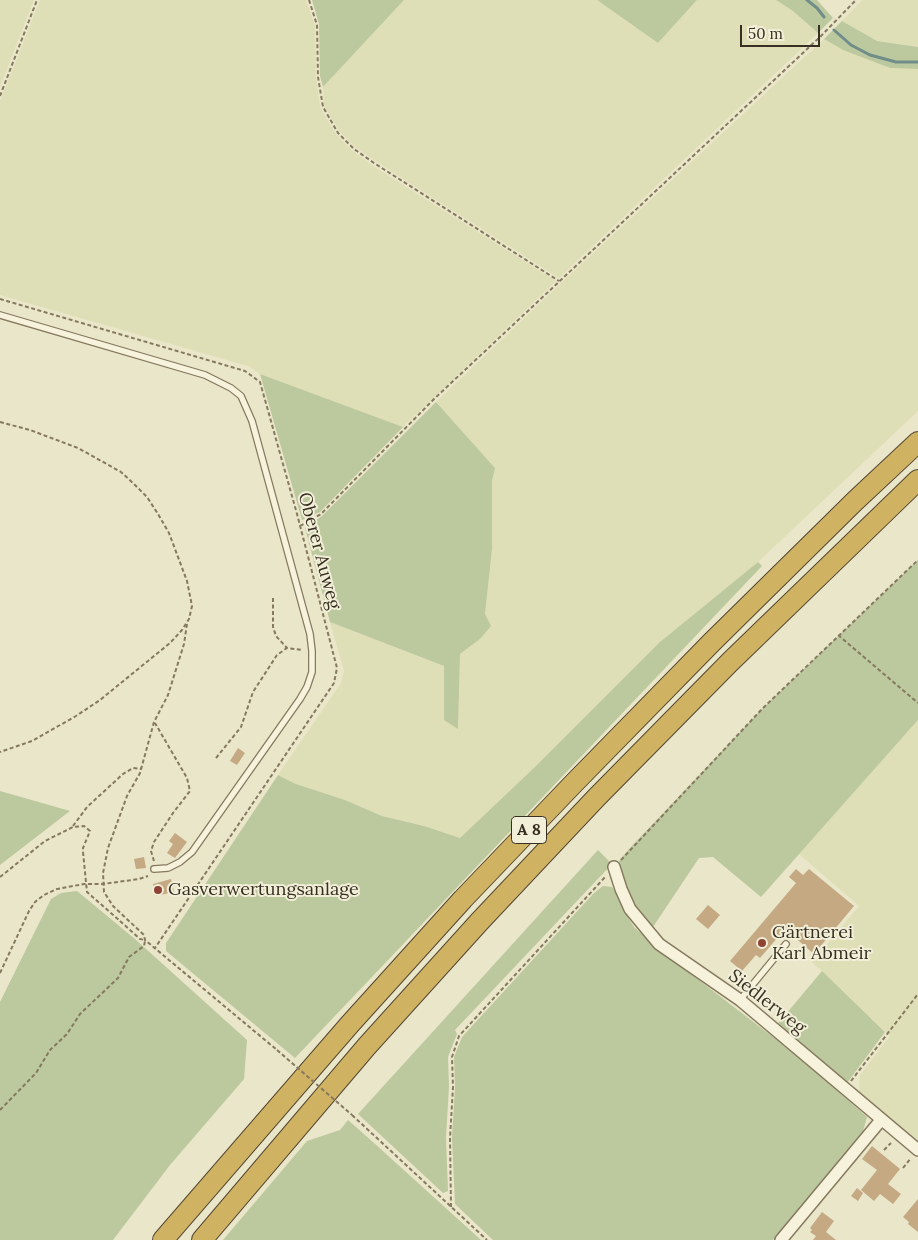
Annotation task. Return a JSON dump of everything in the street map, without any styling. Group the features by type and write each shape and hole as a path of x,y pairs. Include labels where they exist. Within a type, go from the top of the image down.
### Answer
{"highway":[{"name":"A 8","path":"163,1240 350,1024 496,864 712,642 855,501 918,442"},
{"name":"A 8","path":"202,1240 367,1046 589,805 730,662 918,480"}],"street":[{"name":"Siedlerweg","path":"614,867 630,909 660,944 740,1000 918,1150"},
{"path":"781,1240 881,1120"}],"lane":[{"path":"0,315 205,375 231,388 240,396 252,422 310,634 312,672 303,693 192,852 180,862 168,868 154,869"},
{"path":"740,1000 786,944"}],"path":[{"path":"0,96 38,0"},
{"path":"309,0 317,25 318,77 323,107 338,133 354,149 374,163 558,281"},
{"path":"300,526 325,510 434,399 821,36 856,0"},
{"name":"Oberer Auweg","path":"0,299 245,371 260,382 337,668 334,683 155,948"},
{"path":"0,422 30,430 78,448 121,472 146,497 169,533 187,581 192,606 184,644 168,695 154,722 140,773 128,796 108,848 103,873 103,884 108,900 144,935 144,946 129,957 118,978 80,1014 67,1034 50,1050 36,1073 0,1110"},
{"path":"451,1207 452,1057 459,1036 629,849 762,709 918,560"},
{"path":"273,598 273,627 276,636 287,648 312,651"},
{"path":"0,752 32,741 100,700 170,643 187,624"},
{"path":"838,635 918,703"},
{"path":"216,758 241,727 253,692 260,679 277,655 287,648"},
{"path":"0,973 35,902 44,895 57,889 84,884 103,884 139,879 150,875 154,869 154,859 151,851 154,842 190,791 187,778 154,722"},
{"path":"73,826 88,806 123,774 134,768 141,769"},
{"path":"0,877 45,841 73,826 84,826 90,832 83,848 87,892 140,939 145,940 155,948 278,1050 487,1240"},
{"path":"845,1089 918,994"}],"green space":[{"path":"0,0 34,0 0,87"},
{"path":"40,0 306,0 315,25 316,76 320,107 336,134 353,151 373,166 556,281 403,427 260,374 248,366 0,295 0,101"},
{"path":"312,0 404,0 323,87 320,76 319,24"},
{"path":"404,0 597,0 658,43 697,0 776,0 793,11 818,33 559,278 355,147 339,131 324,106 323,87"},
{"path":"597,0 697,0 658,43"},
{"path":"776,0 817,0 833,18 818,33 793,11"},
{"path":"862,0 918,0 918,47 877,41 842,21"},
{"path":"842,21 877,41 918,47 918,69 890,68 843,50 824,39"},
{"path":"824,39 843,50 890,68 918,69 918,411 758,562 660,642 538,764 460,838 424,826 382,816 345,800 296,784 278,775 341,683 344,671 330,622 444,666 444,719 458,728 460,654 480,639 485,614 492,549 492,481 495,468 436,402 561,283"},
{"path":"260,374 403,427 320,512 302,520"},
{"path":"436,402 495,468 492,481 492,549 485,614 491,626 480,639 460,654 458,729 444,720 444,666 330,622 305,528 322,516"},
{"path":"918,560 918,720 761,897 713,857 699,858 649,933 630,909 614,867 762,709"},
{"path":"758,562 762,566 295,1058 166,951 166,943 278,775 296,784 345,800 382,816 424,826 460,838 538,764 660,642"},
{"path":"918,720 918,1140 859,1092 860,1075 890,1036 812,962 859,906 799,854"},
{"path":"0,791 70,811 0,865"},
{"path":"598,850 612,864 455,1030 457,1034 448,1057 449,1086 446,1138 448,1191 443,1193 358,1114"},
{"path":"603,886 612,887 634,927 657,948 803,1060 867,1117 863,1131 773,1240 493,1240 455,1204 452,1138 455,1087 454,1057 462,1037 594,893"},
{"path":"77,891 135,939 247,1040 244,1079 170,1165 113,1240 0,1240 0,1002 51,899 61,893"},
{"path":"822,971 885,1032 844,1087 776,1026"},
{"path":"348,1120 481,1240 223,1240 307,1141 340,1130"}],"building":[{"path":"238,748 245,753 237,765 230,761"},
{"path":"175,833 187,842 175,858 167,853 173,844 169,841"},
{"path":"144,857 146,868 136,869 134,859"},
{"path":"796,869 803,875 809,869 854,906 814,954 785,929 760,958 756,955 742,971 730,961 796,883 789,877"},
{"name":"Gasverwertungsanlage","path":"171,879 174,892 156,896 153,884"},
{"path":"708,905 720,915 708,929 696,919"},
{"path":"872,1146 900,1169 888,1184 901,1194 893,1204 880,1194 874,1201 861,1190 877,1170 862,1159"},
{"path":"857,1188 863,1193 858,1201 851,1196"},
{"path":"918,1199 918,1232 903,1217"},
{"path":"822,1212 834,1221 826,1232 836,1240 813,1240 816,1236 810,1232 812,1230 810,1228"}],"waterway":[{"path":"807,0 824,17"},
{"path":"834,30 851,45 870,55 896,62 918,62"}],"place":[{"name":"Gasverwertungsanlage","path":"158,890"},
{"name":"Gärtnerei Karl Abmeir","path":"762,943"}]}
